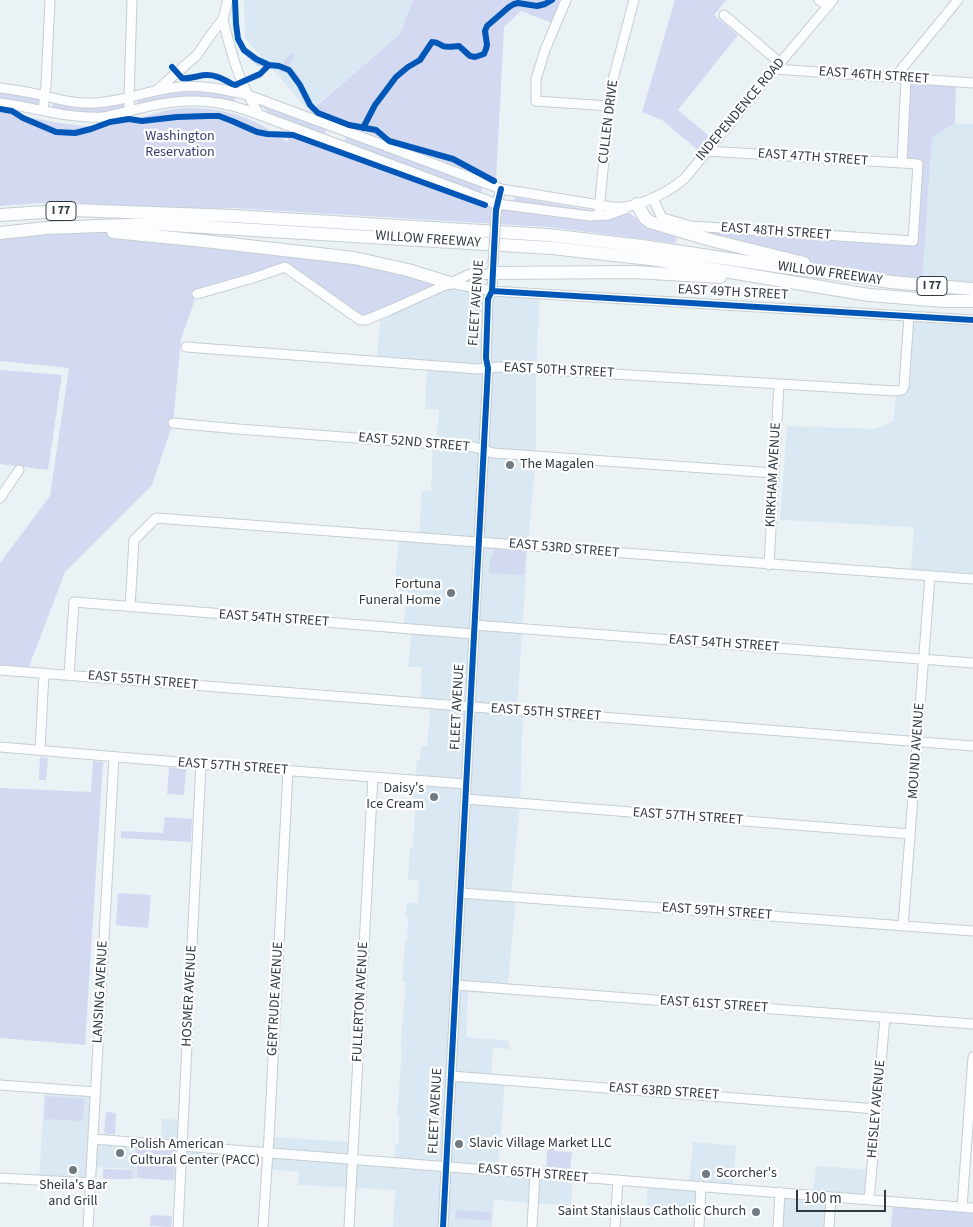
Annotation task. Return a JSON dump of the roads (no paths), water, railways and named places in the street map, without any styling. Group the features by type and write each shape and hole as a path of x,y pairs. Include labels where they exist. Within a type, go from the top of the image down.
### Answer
{"highway":[{"path":"637,204 645,218 650,222 703,238 853,276"},
{"name":"WILLOW FREEWAY","path":"0,215 73,210 233,216 548,235 642,246 891,282 973,289"},
{"name":"WILLOW FREEWAY","path":"0,233 46,228 155,224 542,248 658,260 869,295 973,302"},
{"path":"46,228 117,232 354,258 408,270 450,283"},
{"path":"493,268 634,272 788,282"}],"street":[{"path":"43,110 50,0"},
{"path":"129,112 132,0"},
{"path":"157,90 197,55 223,19 228,0"},
{"path":"566,0 545,50 536,78 536,101 609,106"},
{"name":"CULLEN DRIVE","path":"598,216 611,87 634,0"},
{"path":"819,0 831,3"},
{"path":"895,78 958,0"},
{"name":"INDEPENDENCE ROAD","path":"598,216 613,214 653,198 681,182 831,3"},
{"path":"724,15 778,66"},
{"path":"223,19 238,73 259,114"},
{"name":"EAST 46TH STREET","path":"778,66 895,78 973,83"},
{"path":"902,164 906,78"},
{"name":"INDEPENDENCE ROAD","path":"0,88 66,101 88,103 112,101 173,87 204,87 248,95 501,189 614,207 637,204"},
{"path":"0,103 61,115 84,117 102,117 165,104 194,101 224,104 259,114 497,204 598,216"},
{"name":"EAST 47TH STREET","path":"707,151 918,164 913,241"},
{"name":"FLEET AVENUE","path":"443,1227 483,450 488,368 491,358 494,299 492,291 493,268 497,204 501,189"},
{"name":"EAST 48TH STREET","path":"653,198 663,218 691,226 913,241"},
{"path":"197,294 285,267 360,320 366,320 470,274 482,275 493,268"},
{"path":"450,283 492,291"},
{"name":"EAST 49TH STREET","path":"492,291 973,320"},
{"name":"EAST 50TH STREET","path":"186,347 478,369 498,367 896,391 902,390 904,386 908,316"},
{"name":"KIRKHAM AVENUE","path":"769,565 779,384"},
{"name":"EAST 52ND STREET","path":"173,423 474,447 494,453 774,473"},
{"path":"0,498 20,470"},
{"name":"EAST 53RD STREET","path":"130,607 134,540 156,518 973,579"},
{"name":"MOUND AVENUE","path":"903,926 930,576"},
{"name":"EAST 54TH STREET","path":"68,675 74,602 973,662"},
{"name":"EAST 55TH STREET","path":"0,670 973,746"},
{"path":"40,750 44,674"},
{"name":"EAST 57TH STREET","path":"0,747 466,784"},
{"name":"LANSING AVENUE","path":"88,1227 114,757"},
{"name":"HOSMER AVENUE","path":"178,1227 201,764"},
{"name":"GERTRUDE AVENUE","path":"263,1227 288,771"},
{"name":"FULLERTON AVENUE","path":"348,1227 373,777"},
{"name":"EAST 57TH STREET","path":"466,800 910,834"},
{"name":"EAST 59TH STREET","path":"460,893 973,931"},
{"name":"EAST 61ST STREET","path":"456,985 973,1024"},
{"name":"HEISLEY AVENUE","path":"870,1200 885,1017"},
{"path":"962,1207 973,1057"},
{"name":"EAST 63RD STREET","path":"451,1076 877,1109"},
{"path":"0,1085 96,1092"},
{"name":"EAST 65TH STREET","path":"93,1139 973,1208"},
{"path":"532,1227 535,1174"},
{"path":"0,1178 91,1183"},
{"path":"615,1227 618,1180"},
{"path":"699,1227 701,1186"},
{"path":"778,1227 780,1192"},
{"path":"829,1227 831,1196"}],"place":[{"name":"The Magalen","path":"510,465"},
{"name":"Fortuna Funeral Home","path":"451,593"},
{"name":"Daisy's Ice Cream","path":"434,797"},
{"name":"Slavic Village Market LLC","path":"459,1144"},
{"name":"Polish American Cultural Center (PACC)","path":"120,1153"},
{"name":"Sheila's Bar and Grill","path":"73,1170"},
{"name":"Scorcher's","path":"706,1174"},
{"name":"Saint Stanislaus Catholic Church","path":"756,1212"}],"park label":[{"name":"Washington Reservation","path":"180,146"}]}
